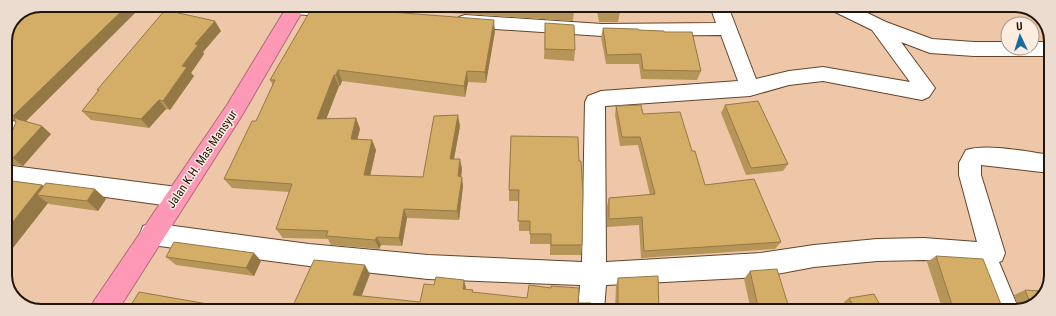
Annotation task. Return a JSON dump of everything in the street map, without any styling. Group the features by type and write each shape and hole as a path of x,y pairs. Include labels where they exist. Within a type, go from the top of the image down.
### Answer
{"highway":[{"name":"Jalan K.H. Mas Mansyur","path":"106,304 234,111 292,12"}],"street":[{"path":"349,12 358,13"},
{"path":"721,12 750,88"},
{"path":"850,12 879,26 930,46 974,49 1044,49"},
{"path":"451,21 602,30 727,29"},
{"path":"591,304 594,274 595,102 601,99 750,88 789,78 823,74 922,92 925,88 879,26"},
{"path":"152,234 309,255 428,267 594,274 761,265 814,256 877,250 924,249 983,254 993,253 970,174 970,163 974,156 989,156 1044,163"},
{"path":"12,175 177,196"},
{"path":"983,254 1003,304"}],"building":[{"path":"41,12 121,12 13,116 12,41 14,30 25,17 30,14"},
{"path":"163,12 174,12 215,21 195,44 198,45 182,66 187,67 163,101 159,100 141,119 82,111 99,90 97,90"},
{"path":"310,12 391,12 494,20 485,72 467,71 464,86 338,70 336,75 334,75 317,119 356,118 351,139 372,140 364,175 423,177 434,116 458,115 450,159 460,159 458,176 462,177 457,211 404,209 399,238 377,237 375,240 326,236 328,231 276,229 292,184 224,179 252,121 256,121 275,80 270,80"},
{"path":"545,23 574,25 575,50 545,49"},
{"path":"603,28 638,29 664,32 692,32 701,71 643,70 641,54 607,55"},
{"path":"758,101 788,164 751,168 725,105"},
{"path":"641,105 643,114 680,112 692,151 695,151 705,185 754,179 781,242 644,251 642,217 609,219 609,198 655,194 640,137 622,137 616,106"},
{"path":"14,118 42,126 13,158 12,132 16,122"},
{"path":"511,136 578,137 583,193 582,245 551,245 551,234 530,234 530,221 518,221 519,190 509,190"},
{"path":"12,181 42,185 12,223"},
{"path":"46,183 95,189 87,201 37,195"},
{"path":"174,242 254,253 246,268 166,257"},
{"path":"936,256 983,259 1001,304 952,304"},
{"path":"314,260 365,265 353,295 420,302 424,284 434,285 436,277 464,280 463,289 473,290 472,292 527,298 529,285 551,288 551,286 579,288 578,303 591,303 591,304 294,304"},
{"path":"777,269 788,304 757,304 750,271"},
{"path":"658,276 659,304 618,304 618,278"},
{"path":"1025,290 1039,291 1029,300"},
{"path":"139,292 208,304 132,304"},
{"path":"874,294 879,304 852,304 849,298"}]}
